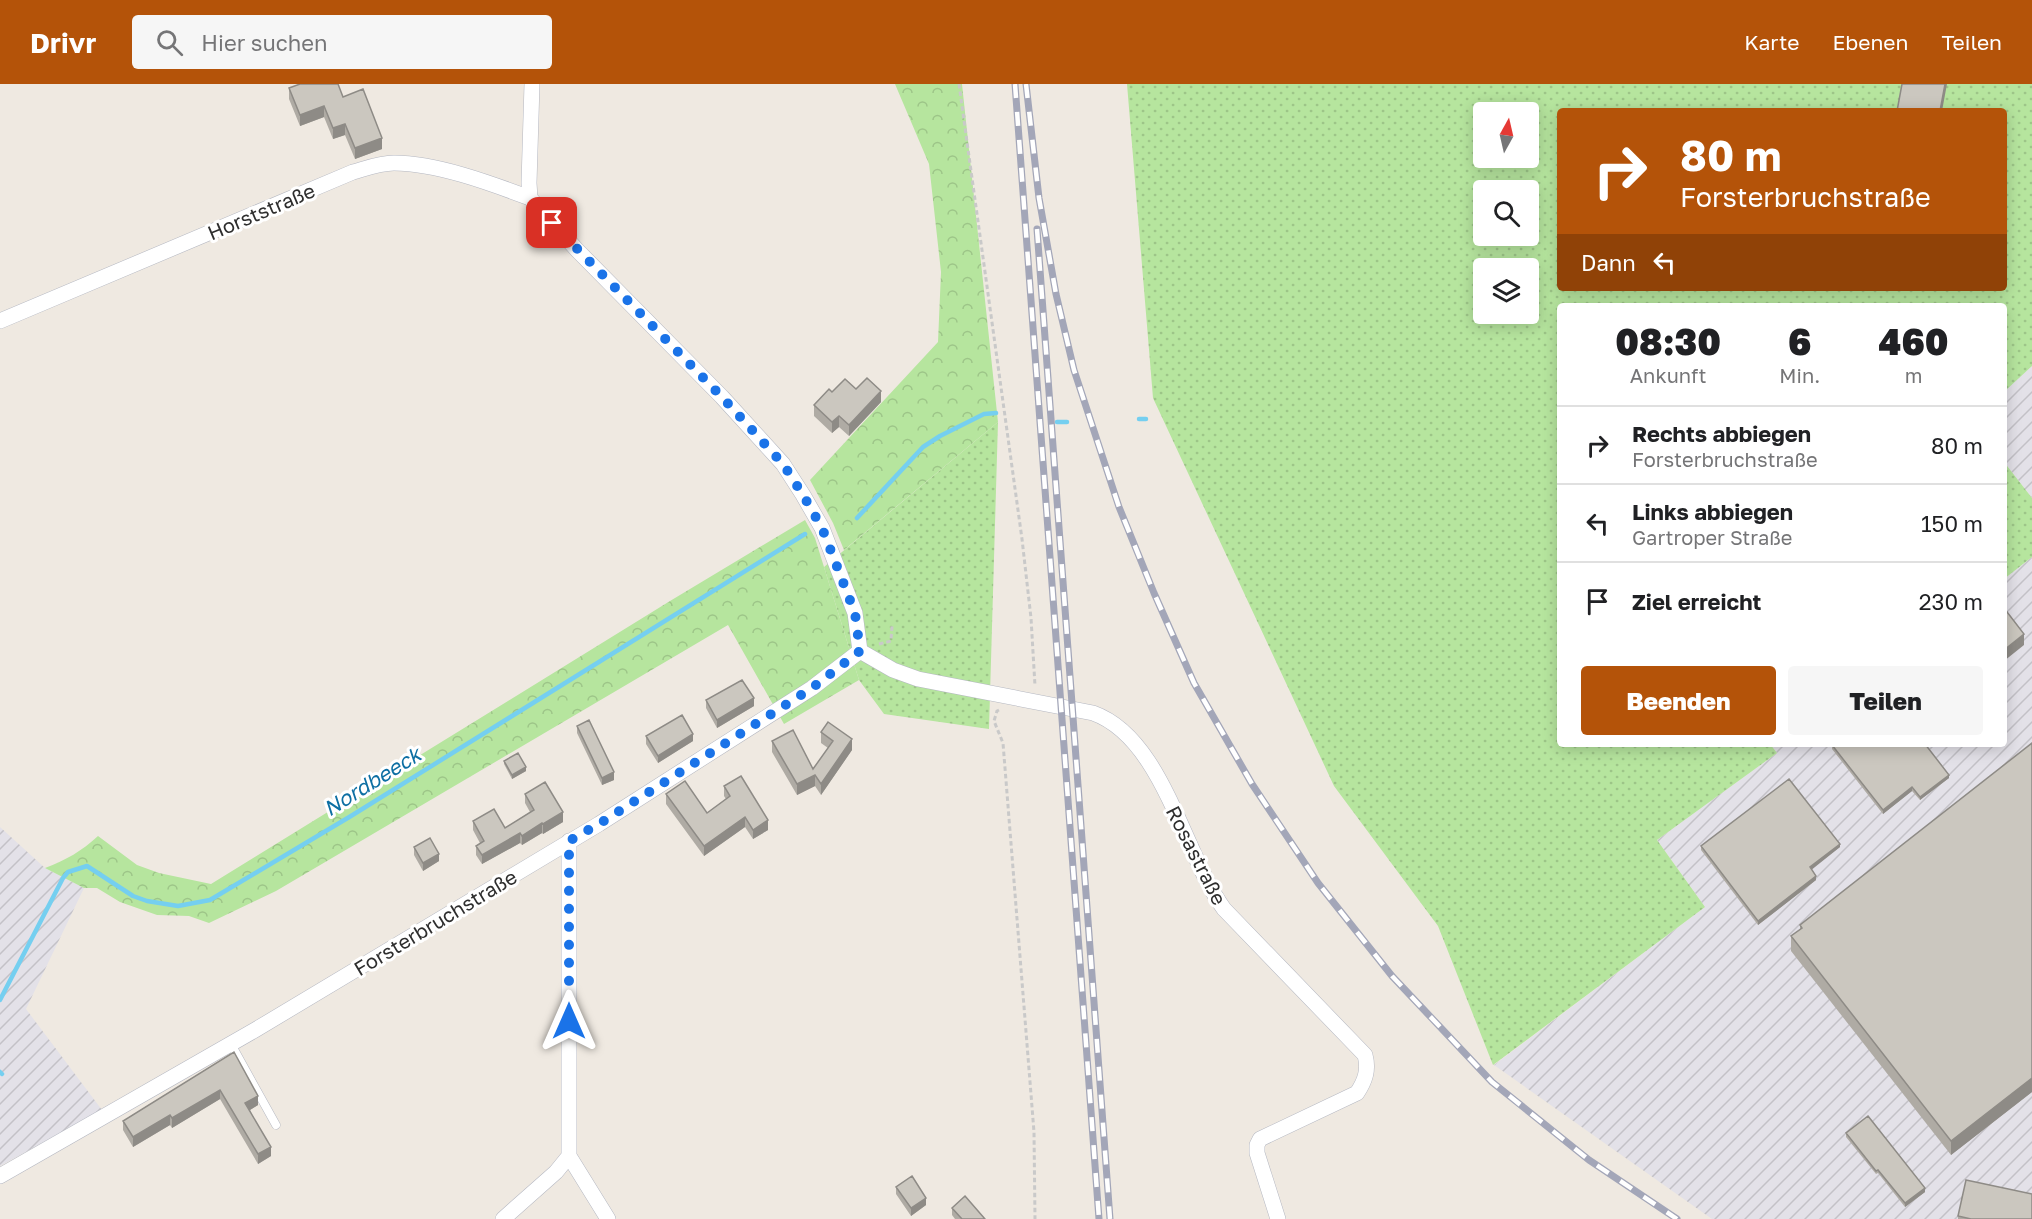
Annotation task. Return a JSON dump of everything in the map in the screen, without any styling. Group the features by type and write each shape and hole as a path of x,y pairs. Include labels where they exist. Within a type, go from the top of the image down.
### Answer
{"street":[{"path":"532,84 530,198 577,250 722,397 783,464 822,528 855,613 860,651"},
{"name":"Horststraße","path":"0,321 342,177 374,166 394,163 434,168 469,177 530,198"},
{"name":"Rosastraße","path":"860,651 893,670 918,679 1093,713 1121,728 1151,766 1200,867 1224,909 1365,1055 1367,1064 1364,1084 1357,1093 1260,1139 1257,1153 1278,1219"},
{"name":"Forsterbruchstraße","path":"0,1176 231,1044 608,818 812,688 860,651"},
{"path":"569,841 569,1156 608,1219"},
{"path":"503,1219 556,1172 569,1156"}],"lane":[{"path":"231,1044 276,1125"}],"path":[{"path":"959,84 1022,539 1031,618 1036,702"},
{"path":"860,651 891,641 892,626"},
{"path":"1003,709 997,711 994,721 1003,743 1034,1132 1035,1219"}],"shaded area":[{"path":"2032,366 2032,498 2007,466 2007,388"},
{"path":"2032,557 2032,1219 1712,1219 1494,1065 1705,907 1657,840 1777,753 1772,747 2007,747 2007,577"},
{"path":"0,827 45,868 84,888 26,1009 102,1110 0,1166"}],"green space":[{"path":"895,84 962,84 998,422 844,550 833,523 810,480 938,342 941,272 929,164"},
{"path":"1127,84 2032,84 2032,366 2007,389 2007,303 1557,303 1557,747 1772,747 1777,753 1657,840 1705,907 1493,1065 1438,926 1334,786 1153,398"},
{"path":"998,422 989,729 884,714 859,680 824,567"},
{"path":"2007,466 2032,498 2032,557 2007,577"},
{"path":"805,520 815,538 859,680 784,724 728,625 276,891 209,923 189,916 157,915 120,902 97,888 84,888 45,868 73,855 98,836 137,865 159,873 211,884"}],"building":[{"path":"300,84 338,84 343,97 363,89 382,138 355,148 345,124 333,128 324,106 300,115 289,88"},
{"path":"1902,84 1945,84 1941,108 1898,108"},
{"path":"867,378 881,391 849,425 839,416 832,422 814,405 829,389 832,392 845,379 856,389"},
{"path":"2007,612 2024,634 2007,648"},
{"path":"742,680 754,698 717,720 706,700"},
{"path":"682,715 693,734 658,756 646,736"},
{"path":"589,720 614,772 602,778 577,726"},
{"path":"828,722 852,739 821,784 815,775 797,784 772,741 793,730 813,769 833,741 821,732"},
{"path":"2032,743 2032,1078 1951,1141 1791,936 1802,928 1800,925"},
{"path":"1834,747 1927,747 1949,775 1920,797 1912,787 1883,810"},
{"path":"518,753 526,767 512,775 504,761"},
{"path":"741,776 768,820 753,830 745,817 704,846 666,794 685,781 707,813 730,796 724,786"},
{"path":"1789,779 1840,844 1810,867 1816,876 1758,921 1701,846"},
{"path":"545,782 563,812 522,836 520,833 482,855 476,846 484,841 473,821 494,809 505,828 534,810 525,794"},
{"path":"430,838 439,854 423,863 414,847"},
{"path":"234,1052 258,1096 245,1103 271,1147 258,1154 220,1090 172,1118 170,1115 133,1137 123,1121"},
{"path":"1868,1116 1925,1188 1905,1203 1846,1133"},
{"path":"912,1176 926,1198 911,1208 896,1187"},
{"path":"1966,1180 2032,1194 2032,1219 1971,1219 1958,1216"},
{"path":"965,1196 985,1219 962,1219 952,1208"}],"waterway":[{"name":"Nordbeeck","path":"857,518 923,447 984,414 996,413"},
{"name":"Nordbeeck","path":"1139,419 1146,419"},
{"name":"Nordbeeck","path":"1057,422 1067,422"},
{"name":"Nordbeeck","path":"0,1000 68,872 87,866 133,896 147,901 178,906 210,900 351,816 805,534"}],"railway":[{"path":"1015,84 1099,1219"},
{"path":"1026,84 1039,198 1056,294 1074,370 1119,507 1194,683 1252,784 1318,883 1392,976 1492,1082 1589,1160 1677,1219"},
{"path":"1037,229 1110,1219"}],"route":[{"path":"552,223 722,397 783,464 822,528 855,613 860,638 860,651 812,688 724,746 569,841 569,1021"}]}
